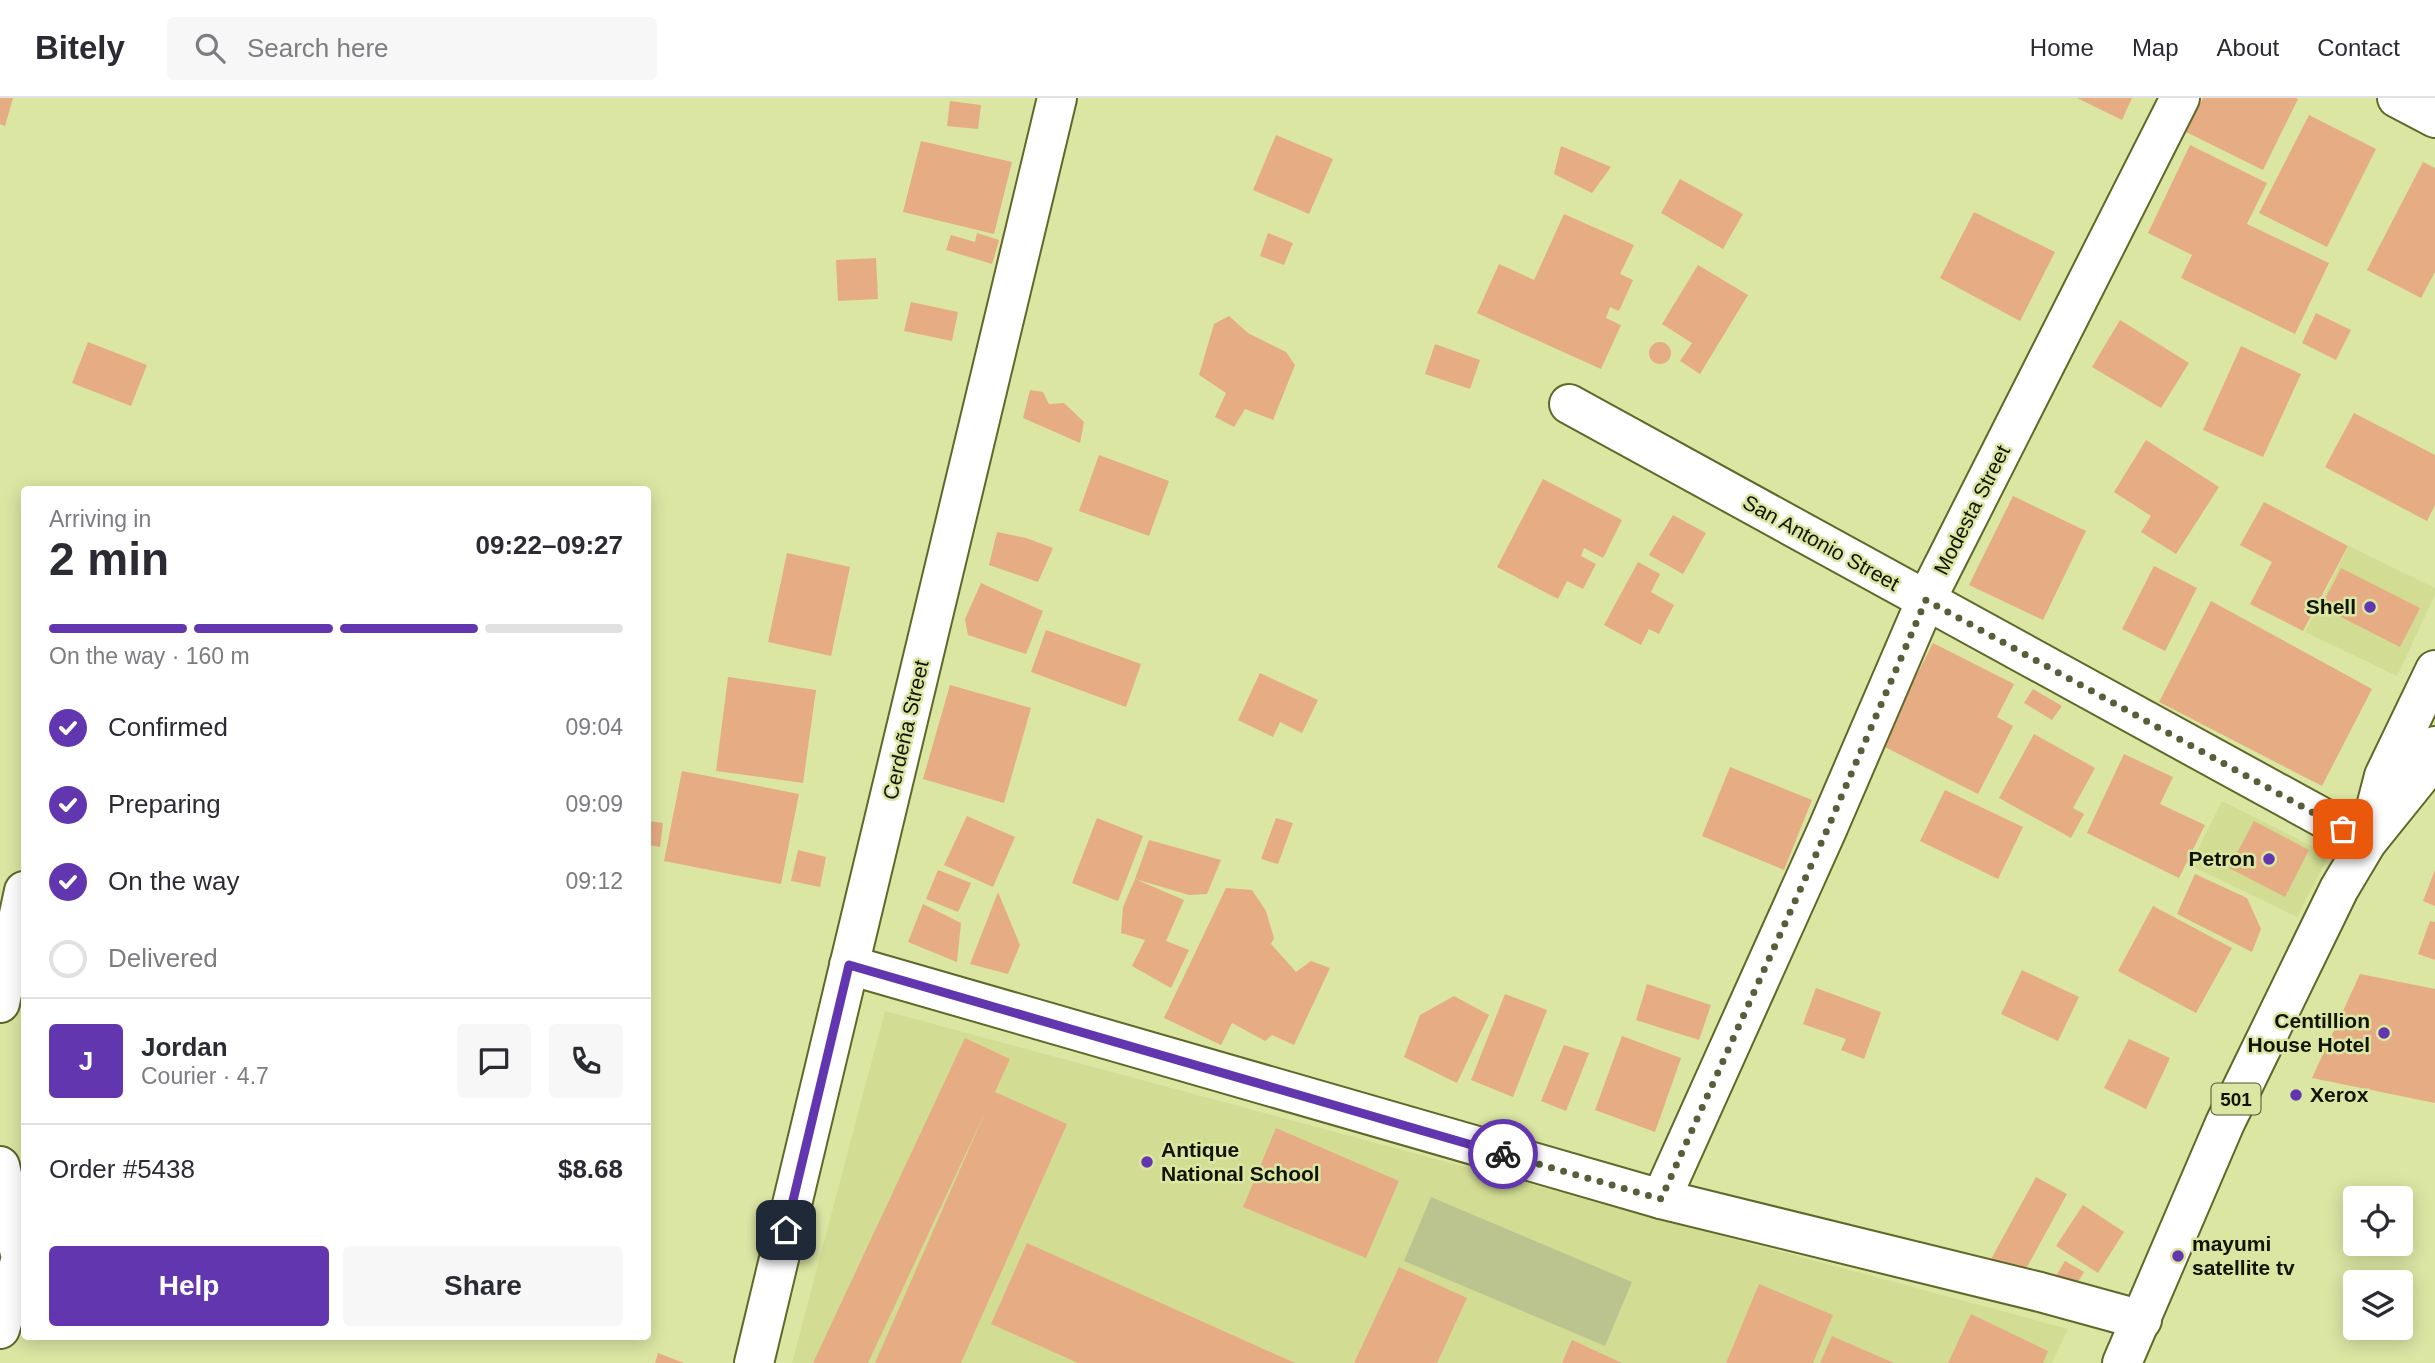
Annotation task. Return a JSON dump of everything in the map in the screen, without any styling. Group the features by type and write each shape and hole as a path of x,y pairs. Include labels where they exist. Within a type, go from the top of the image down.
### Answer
{"street":[{"name":"Cerdeña Street","path":"754,1363 1057,98"},
{"name":"Modesta Street","path":"1661,1199 1827,830 1926,600 2180,98"},
{"path":"2397,98 2435,118"},
{"name":"San Antonio Street","path":"1569,404 2367,842"},
{"name":"501","path":"2367,842 2384,775 2435,670"},
{"name":"501","path":"2122,1363 2225,1122 2339,889 2367,842 2421,775 2435,746"},
{"path":"0,1003 21,905"},
{"path":"849,965 1661,1199 2142,1320"},
{"path":"0,1166 21,1258 0,1329"}],"shaded area":[{"path":"2349,546 2435,588 2435,595 2397,676 2305,632"},
{"path":"2222,801 2329,855 2297,917 2190,865"},
{"name":"Antique National School","path":"885,1011 2068,1329 2052,1363 792,1363"},
{"path":"1431,1197 1632,1282 1605,1346 1404,1261"}],"building":[{"path":"0,98 13,98 5,126 0,124"},
{"path":"2077,98 2132,98 2122,120"},
{"path":"2203,98 2298,99 2263,170 2186,132"},
{"path":"950,101 981,105 978,129 947,126"},
{"path":"2309,115 2376,149 2327,247 2259,213"},
{"path":"1276,135 1333,159 1309,214 1253,190"},
{"path":"921,141 1012,162 994,234 903,212"},
{"path":"2190,145 2267,183 2247,224 2329,263 2295,334 2181,278 2192,255 2148,233"},
{"path":"1561,146 1611,167 1592,193 1554,174"},
{"path":"2423,162 2435,168 2435,272 2421,298 2367,270"},
{"path":"1680,179 1743,214 1723,249 1661,213"},
{"path":"1974,212 2055,252 2020,321 1940,278"},
{"path":"1564,214 1634,245 1620,274 1633,280 1619,311 1610,307 1606,318 1621,325 1601,369 1477,313 1499,264 1534,280"},
{"path":"977,233 999,240 992,264 946,250 951,235 975,242"},
{"path":"1268,233 1293,243 1284,265 1260,256"},
{"path":"876,258 878,299 838,301 836,260"},
{"path":"1698,265 1748,295 1700,374 1680,361 1692,343 1662,324"},
{"path":"911,302 958,312 952,341 904,331"},
{"path":"2316,313 2351,330 2336,360 2302,343"},
{"path":"1229,316 1248,333 1286,352 1295,365 1273,420 1245,409 1234,427 1215,417 1226,393 1199,375 1214,324"},
{"path":"2120,320 2189,363 2161,408 2092,367"},
{"path":"88,342 147,365 131,406 72,383"},
{"path":"1656,342 1664,342 1671,349 1671,357 1664,364 1656,364 1649,357 1649,349"},
{"path":"1435,344 1480,360 1470,389 1425,374"},
{"path":"2241,346 2301,374 2263,457 2203,430"},
{"path":"1030,390 1043,392 1049,404 1064,403 1084,422 1080,443 1023,418"},
{"path":"2354,413 2435,455 2435,505 2427,521 2325,467"},
{"path":"2146,440 2219,487 2176,554 2141,532 2151,516 2114,492"},
{"path":"1099,455 1169,481 1149,536 1079,511"},
{"path":"1543,479 1622,520 1603,558 1584,548 1581,556 1596,564 1583,589 1567,581 1558,599 1497,567"},
{"path":"2013,496 2086,531 2043,620 1969,585"},
{"path":"2264,502 2348,546 2303,631 2250,604 2272,562 2240,545"},
{"path":"1673,515 1706,533 1683,574 1649,555"},
{"path":"997,532 1026,538 1053,548 1038,582 989,565"},
{"path":"787,553 850,567 831,656 768,642"},
{"path":"1638,562 1660,574 1651,592 1674,605 1659,634 1649,629 1641,645 1604,625"},
{"path":"2154,566 2197,588 2165,651 2122,629"},
{"name":"Shell","path":"2341,568 2420,608 2400,647 2321,607"},
{"path":"981,583 1043,611 1026,654 968,635 965,619"},
{"path":"2211,601 2372,689 2322,786 2159,702"},
{"path":"1046,630 1141,664 1126,707 1031,672"},
{"path":"1933,643 2014,684 1997,717 2013,726 1978,794 1881,745"},
{"path":"1260,673 1318,700 1302,733 1280,722 1273,737 1238,720"},
{"path":"728,677 816,690 803,783 716,771"},
{"path":"950,685 1031,708 1004,803 923,779"},
{"path":"2033,689 2062,706 2052,720 2024,703"},
{"path":"2034,734 2095,768 2073,808 2084,814 2071,838 1999,798"},
{"path":"2124,754 2173,777 2160,804 2205,825 2179,878 2087,833"},
{"path":"1730,767 1812,800 1784,870 1702,836"},
{"path":"682,771 799,794 781,884 664,861"},
{"path":"1945,790 2023,827 1998,879 1920,841"},
{"path":"967,816 1015,837 993,887 944,865"},
{"path":"1097,818 1143,836 1118,901 1072,883"},
{"path":"1276,818 1293,823 1278,864 1261,859"},
{"path":"651,821 663,823 660,847 651,846"},
{"name":"Petron","path":"2254,821 2309,850 2285,897 2229,868"},
{"path":"1149,840 1221,860 1207,894 1189,895 1135,879"},
{"path":"798,850 826,857 820,887 791,881"},
{"path":"938,870 971,883 958,912 926,899"},
{"path":"2435,870 2435,906 2423,901"},
{"path":"2195,874 2247,898 2261,929 2252,952 2177,914"},
{"path":"1135,879 1184,900 1166,941 1189,950 1171,988 1132,966 1145,940 1121,933 1123,907"},
{"path":"1226,888 1252,890 1266,911 1274,938 1271,944 1296,972 1311,961 1330,968 1294,1045 1272,1035 1265,1041 1232,1023 1221,1045 1164,1018"},
{"path":"998,892 1020,945 1008,974 970,964"},
{"path":"923,904 961,923 957,962 908,942"},
{"path":"2153,906 2232,948 2196,1013 2118,971"},
{"path":"2430,921 2435,922 2435,960 2418,954"},
{"path":"2022,970 2079,997 2058,1041 2001,1014"},
{"name":"Centillion House Hotel","path":"2360,974 2435,989 2435,1103 2312,1078"},
{"path":"1647,984 1711,1005 1699,1040 1636,1020"},
{"path":"1816,988 1881,1012 1864,1059 1841,1050 1846,1039 1803,1024"},
{"path":"1505,994 1547,1010 1513,1097 1471,1080"},
{"path":"1454,996 1489,1015 1457,1083 1404,1057 1420,1015"},
{"path":"1622,1036 1681,1058 1655,1132 1595,1110"},
{"path":"965,1038 1010,1059 995,1092 1067,1124 961,1363 875,1363 987,1108 868,1363 813,1363"},
{"path":"2129,1039 2170,1058 2146,1109 2104,1088"},
{"path":"1564,1045 1589,1053 1566,1111 1541,1101"},
{"path":"1276,1128 1399,1181 1366,1258 1243,1207"},
{"path":"2036,1177 2067,1194 2021,1278 1990,1261"},
{"path":"2083,1205 2124,1232 2098,1273 2056,1246"},
{"path":"1027,1243 1295,1363 1078,1363 991,1324"},
{"path":"2065,1261 2084,1272 2070,1295 2051,1284"},
{"path":"1399,1267 1467,1298 1437,1363 1354,1363"},
{"path":"1759,1284 1833,1315 1813,1363 1726,1363"},
{"path":"1971,1314 2048,1351 2043,1363 1948,1363"},
{"path":"1832,1336 1894,1363 1820,1363"},
{"path":"1572,1340 1622,1363 1562,1363"},
{"path":"658,1353 684,1363 655,1363"}],"way so far":[{"path":"1503,1154 1661,1199 1827,830 1926,600 2343,829"}],"place":[{"name":"Shell","path":"2370,607"},
{"name":"Petron","path":"2269,859"},
{"name":"Centillion House Hotel","path":"2384,1033"},
{"name":"Xerox","path":"2296,1095"},
{"name":"Antique National School","path":"1147,1162"},
{"name":"mayumi satellite tv","path":"2178,1256"}],"route":[{"path":"786,1230 849,965 1503,1154"}]}
